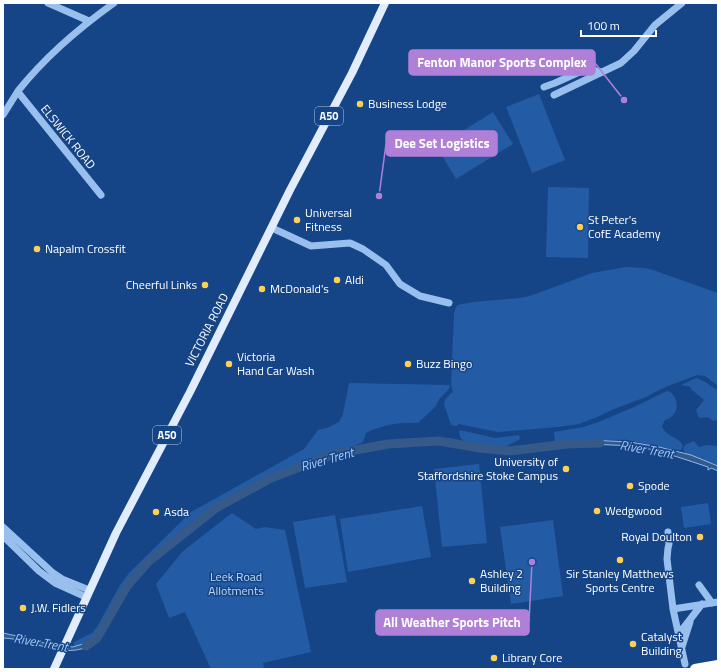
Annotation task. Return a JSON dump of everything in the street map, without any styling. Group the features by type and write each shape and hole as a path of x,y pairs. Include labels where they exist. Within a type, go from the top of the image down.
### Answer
{"highway":[{"path":"695,669 718,666"}],"main road":[{"name":"VICTORIA ROAD","path":"55,668 87,593 116,533 190,392 290,190 352,73 385,3"}],"street":[{"path":"48,3 89,21"},
{"path":"3,115 18,92 40,66 89,21 114,3"},
{"path":"554,95 603,72 626,59 655,25 682,3"},
{"path":"544,87 586,69 603,72"},
{"name":"ELSWICK ROAD","path":"18,92 101,195"},
{"path":"272,228 311,246 350,243 363,249 386,265 400,284 420,296 449,303"},
{"path":"3,527 53,573 87,593"},
{"path":"668,532 669,544 667,559 673,609 685,664"},
{"path":"3,536 39,571 54,583 87,593"},
{"path":"698,585 715,602"},
{"path":"673,609 715,602"},
{"path":"678,635 702,604"},
{"path":"676,624 693,615"},
{"path":"681,650 693,615"}],"green space":[{"path":"539,94 565,160 532,173 506,107"},
{"path":"493,112 513,144 456,179 437,147"},
{"path":"548,187 589,188 588,258 546,257"},
{"path":"626,267 653,270 718,293 718,386 705,376 697,375 579,424 498,432 458,424 457,426 451,425 444,404 445,400 451,393 453,393 451,384 454,313 457,305 530,296 592,273"},
{"path":"696,378 718,390 718,420 713,421 708,417 699,418 696,410 704,400 691,389 691,387 681,385"},
{"path":"349,383 450,385 449,389 440,398 435,407 418,423 404,423 372,430 366,433 363,442 323,455 268,476 222,500 194,520 151,556 129,580 94,637 88,642 74,647 74,642 92,633 97,627 120,585 129,573 191,512 304,449 318,430 327,428 339,422 343,414"},
{"path":"667,391 674,395 677,407 674,414 665,420 662,426 666,432 681,443 683,446 681,450 666,449 623,440 572,442 555,441 554,432 596,423"},
{"path":"460,430 495,438 519,435 520,439 506,447 483,446 461,439 459,433"},
{"path":"694,441 699,447 707,445 718,446 718,465 686,454 683,449 685,445"},
{"path":"479,464 487,543 442,547 434,469"},
{"path":"708,503 711,524 684,528 681,507"},
{"path":"422,506 431,557 348,572 340,519"},
{"name":"Leek Road Allotments","path":"232,513 256,529 265,527 285,530 311,652 263,663 264,669 211,669 185,612 169,618 156,584 183,551"},
{"path":"335,515 347,582 305,588 293,522"},
{"path":"553,520 563,596 511,604 500,527"}],"shaded area":[{"path":"589,440 630,442 659,447 691,455 718,466 718,471 711,468 708,470 708,467 645,448 589,444"},
{"path":"3,633 44,643 73,647 86,643 92,639 99,639 88,646 77,650 65,650 52,649 15,639 3,638"}],"waterway":[{"name":"River Trent","path":"86,646 97,638 127,586 148,562 216,508 271,478 334,454 388,444 439,441 509,451 567,444 600,443"}],"place":[{"name":"Fenton Manor Sports Complex","path":"624,100"},
{"name":"Business Lodge","path":"360,104"},
{"name":"Dee Set Logistics","path":"379,196"},
{"name":"Universal Fitness","path":"297,220"},
{"name":"St Peter's CofE Academy","path":"580,227"},
{"name":"Napalm Crossfit","path":"37,249"},
{"name":"Aldi","path":"337,280"},
{"name":"Cheerful Links","path":"205,285"},
{"name":"McDonald's","path":"262,289"},
{"name":"Victoria Hand Car Wash","path":"229,364"},
{"name":"Buzz Bingo","path":"408,364"},
{"name":"University of Staffordshire Stoke Campus","path":"566,469"},
{"name":"Spode","path":"630,486"},
{"name":"Wedgwood","path":"597,511"},
{"name":"Asda","path":"156,512"},
{"name":"Royal Doulton","path":"700,537"},
{"name":"Sir Stanley Matthews Sports Centre","path":"620,560"},
{"name":"All Weather Sports Pitch","path":"532,562"},
{"name":"Ashley 2 Building","path":"472,581"},
{"name":"J.W. Fidlers","path":"23,608"},
{"name":"Catalyst Building","path":"633,644"},
{"name":"Library Core","path":"494,658"}]}
